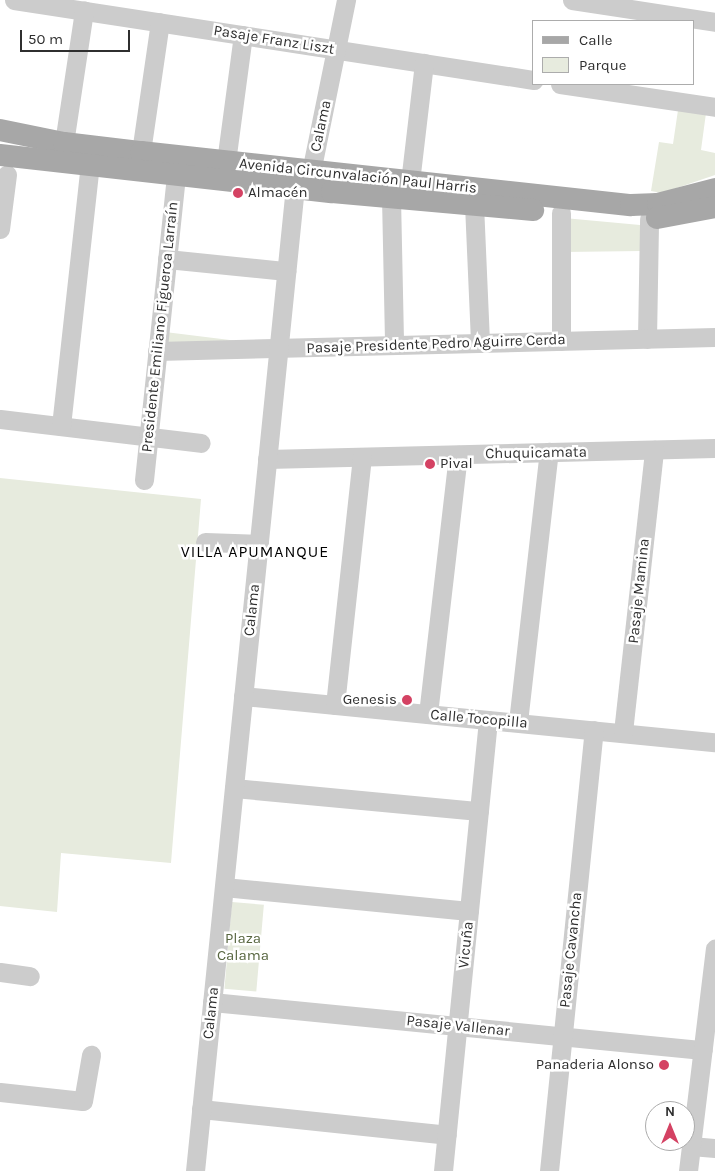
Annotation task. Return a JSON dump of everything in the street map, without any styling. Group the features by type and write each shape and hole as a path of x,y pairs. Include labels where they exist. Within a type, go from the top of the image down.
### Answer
{"main road":[{"name":"Avenida Circunvalación Paul Harris","path":"0,130 64,143 311,172 630,205 658,204 715,189"},
{"name":"Avenida Circunvalación Paul Harris","path":"3,164 90,164 391,197 649,219 715,207"}],"street":[{"name":"Pasaje Franz Liszt","path":"14,0 532,80"},
{"name":"Calama","path":"195,1171 295,187 311,172 338,50 346,0"},
{"path":"572,0 715,22"},
{"path":"64,143 84,11"},
{"path":"141,152 160,22"},
{"path":"226,162 244,35"},
{"path":"410,182 424,63"},
{"path":"566,85 715,108"},
{"path":"0,229 3,164"},
{"path":"61,426 90,164"},
{"name":"Presidente Emiliano Figueroa Larraín","path":"144,480 176,174"},
{"path":"391,197 394,345"},
{"path":"474,204 480,343"},
{"path":"561,213 561,341"},
{"path":"647,339 649,219"},
{"path":"167,259 286,271"},
{"name":"Pasaje Presidente Pedro Aguirre Cerda","path":"158,351 715,337"},
{"path":"0,419 201,444"},
{"name":"Chuquicamata","path":"267,459 715,448"},
{"name":"Pasaje Mamina","path":"623,732 654,450"},
{"path":"518,722 549,452"},
{"path":"428,714 458,455"},
{"path":"335,705 362,457"},
{"path":"205,542 259,544"},
{"name":"Calle Tocopilla","path":"243,696 715,742"},
{"name":"Vicuña","path":"443,1171 488,720"},
{"name":"Pasaje Cavancha","path":"549,1171 594,730"},
{"path":"234,788 479,811"},
{"path":"224,887 469,911"},
{"path":"695,1114 715,948"},
{"path":"0,972 30,976"},
{"name":"Pasaje Vallenar","path":"212,1002 703,1050"},
{"path":"0,1092 83,1101 91,1055"},
{"path":"202,1109 447,1134"},
{"path":"695,1146 715,1148"},
{"path":"688,1171 690,1151"}],"green space":[{"path":"678,110 706,113 701,150 715,153 715,175 662,193 651,191 659,142 673,144"},
{"path":"564,218 640,225 642,251 564,252"},
{"path":"165,332 238,341 164,343"},
{"path":"0,478 201,499 171,863 61,853 57,912 0,906"},
{"name":"Plaza Calama","path":"232,902 264,905 256,991 224,989"}],"place":[{"name":"Almacén","path":"238,193"},
{"name":"Pival","path":"430,464"},
{"name":"Genesis","path":"407,700"},
{"name":"Panaderia Alonso","path":"664,1065"}],"district":[{"name":"VILLA APUMANQUE","path":"255,552"}]}
